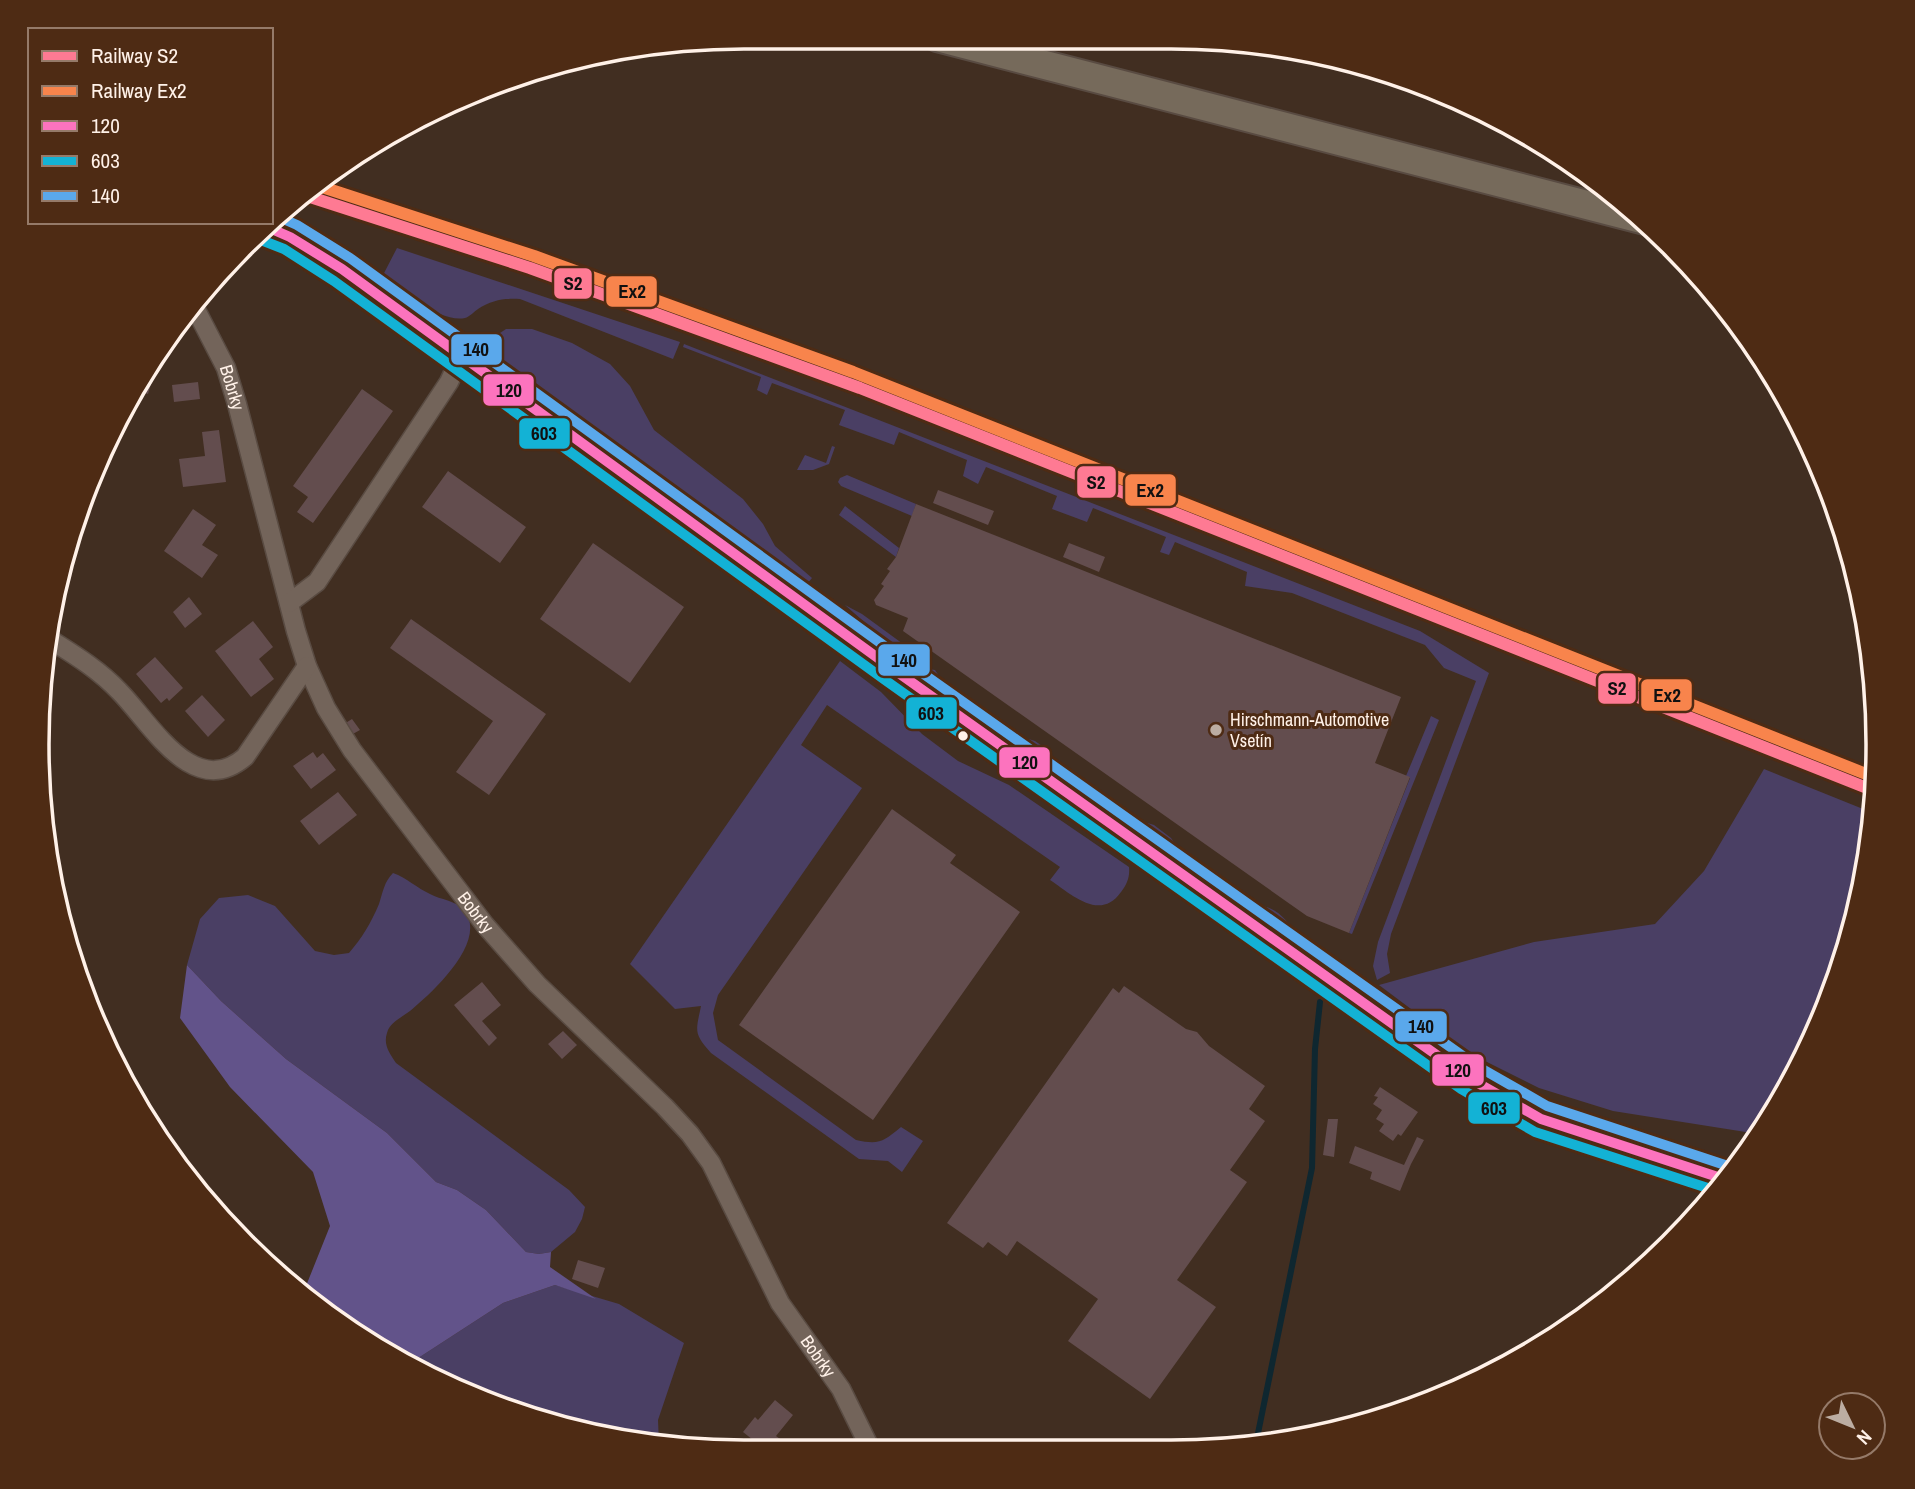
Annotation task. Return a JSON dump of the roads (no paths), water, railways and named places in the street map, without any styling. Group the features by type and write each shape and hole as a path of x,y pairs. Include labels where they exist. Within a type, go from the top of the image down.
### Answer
{"main road":[{"path":"983,49 1618,213"}],"street":[{"path":"276,231 342,269 904,677 1469,1078 1541,1119 1715,1176"},
{"name":"Bobrky","path":"198,315 226,368 307,666 326,708 352,750 485,925 537,984 690,1134 710,1163 780,1303 841,1389 866,1440"},
{"path":"289,603 317,582 442,392 461,356"},
{"path":"57,644 103,675 180,759 200,769 234,767 245,757 307,666"}],"waterway":[{"path":"1258,1434 1312,1168 1315,1049 1320,1002"}],"rail line":[{"name":"Ex2","path":"327,189 534,256 853,372 1865,774"},
{"name":"S2","path":"314,198 530,268 860,388 1865,787"}],"place":[{"name":"Hirschmann-Automotive Vsetín","path":"1216,730"}]}
